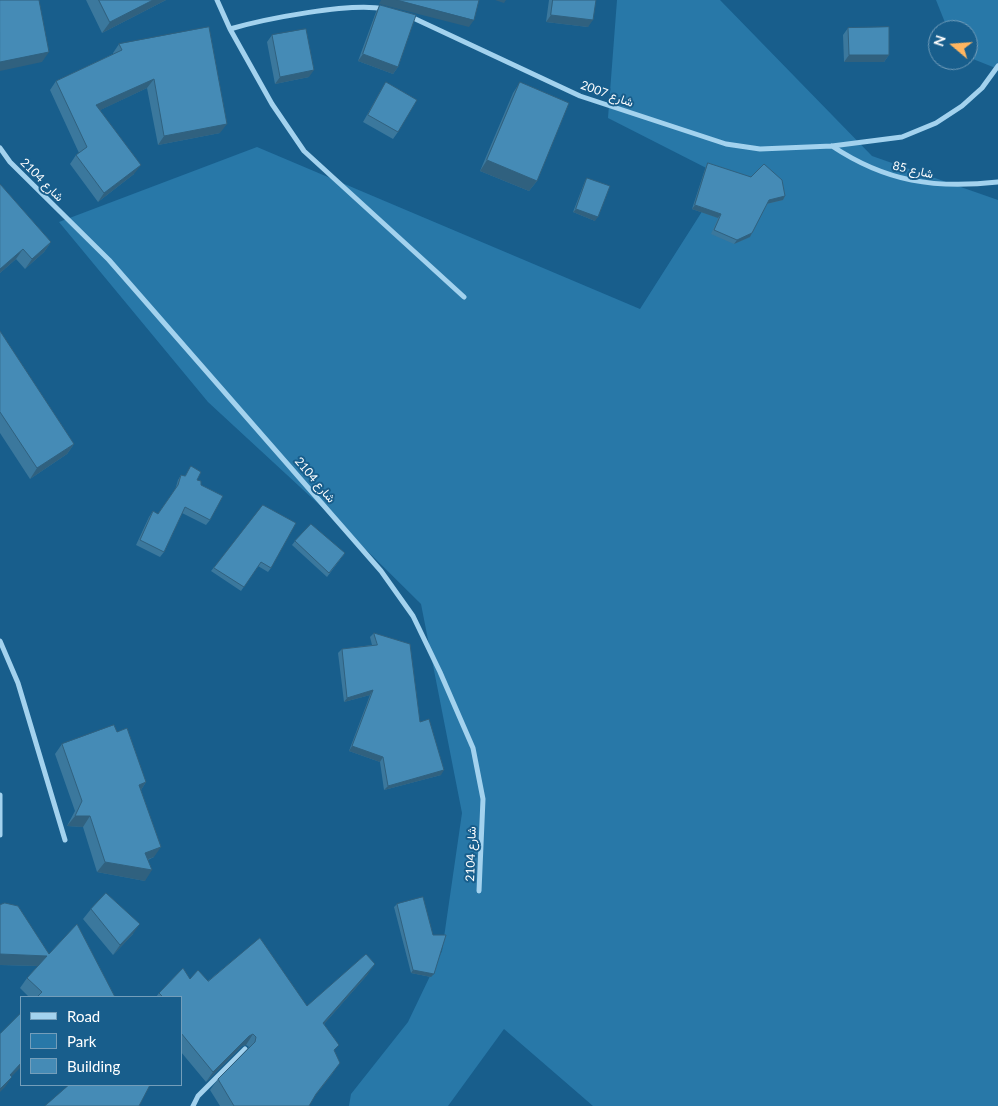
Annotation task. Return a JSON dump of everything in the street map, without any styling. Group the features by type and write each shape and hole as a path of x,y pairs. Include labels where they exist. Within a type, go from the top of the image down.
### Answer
{"street":[{"path":"217,0 230,29 272,104 304,151 464,297"},
{"path":"230,29 249,24 356,6 387,10"},
{"name":"شارع 2007","path":"404,14 580,96 726,144 760,149 832,146 902,137 936,122 962,106 982,88 998,66"},
{"name":"شارع 85","path":"832,146 852,159 904,180 939,186 998,182"},
{"name":"شارع 2104","path":"0,148 10,162 109,260 381,571 413,616 473,748 483,799 479,891"},
{"path":"0,640 18,683 65,840"},
{"path":"0,795 0,835"},
{"path":"193,1106 198,1096 245,1049"}],"green space":[{"path":"617,0 720,0 872,156 998,200 998,1106 593,1106 504,1029 448,1106 349,1106 351,1094 408,1022 442,951 462,813 421,604 338,522 208,402 59,222 257,147 640,309 724,177 608,118"},
{"path":"936,0 998,0 998,69 978,61 978,20 944,20"}],"building":[{"path":"0,0 39,0 49,52 0,62"},
{"path":"99,0 153,0 110,22"},
{"path":"397,0 479,0 474,20"},
{"path":"553,0 596,0 593,20 551,15"},
{"path":"380,5 416,15 398,67 363,54"},
{"path":"209,27 227,124 164,136 154,79 96,105 141,165 104,193 76,155 87,147 56,81 122,50 119,44"},
{"path":"889,27 889,55 849,55 848,28"},
{"path":"306,29 314,70 280,77 272,35"},
{"path":"386,82 417,100 398,132 368,115"},
{"path":"520,82 569,103 537,181 487,160"},
{"path":"708,163 751,177 764,164 782,180 785,196 769,200 752,233 737,240 714,230 721,214 695,205"},
{"path":"587,178 610,186 598,217 576,209"},
{"path":"0,184 51,242 32,259 23,249 0,269"},
{"path":"0,331 74,444 37,468 0,412"},
{"path":"191,466 201,472 197,480 201,481 201,485 223,496 210,520 185,507 164,552 140,540 153,511 158,514 178,485 181,475 185,476"},
{"path":"263,505 296,523 271,568 261,562 244,587 214,568"},
{"path":"311,524 345,553 329,573 295,541"},
{"path":"374,633 410,644 420,722 429,719 444,770 388,786 383,757 352,746 373,690 347,698 342,649 377,645"},
{"path":"114,725 117,732 127,728 146,782 139,785 161,847 145,853 152,870 105,862 90,816 75,816 82,801 62,744"},
{"path":"106,893 140,924 120,945 91,909"},
{"path":"423,897 433,935 446,935 434,974 413,970 397,904"},
{"path":"5,903 18,906 49,954 77,924 114,996 38,996 42,992 27,978 47,956 0,954 0,905"},
{"path":"260,938 307,1006 366,954 375,964 323,1023 339,1045 334,1050 340,1063 309,1106 234,1106 218,1079 255,1042 256,1037 253,1034 249,1036 213,1072 182,1034 182,996 162,996 159,993 183,968 190,979 198,970 208,981"},
{"path":"20,1014 20,1064 10,1075 12,1077 0,1089 0,1034"},
{"path":"68,1086 149,1086 139,1106 45,1106"}]}
